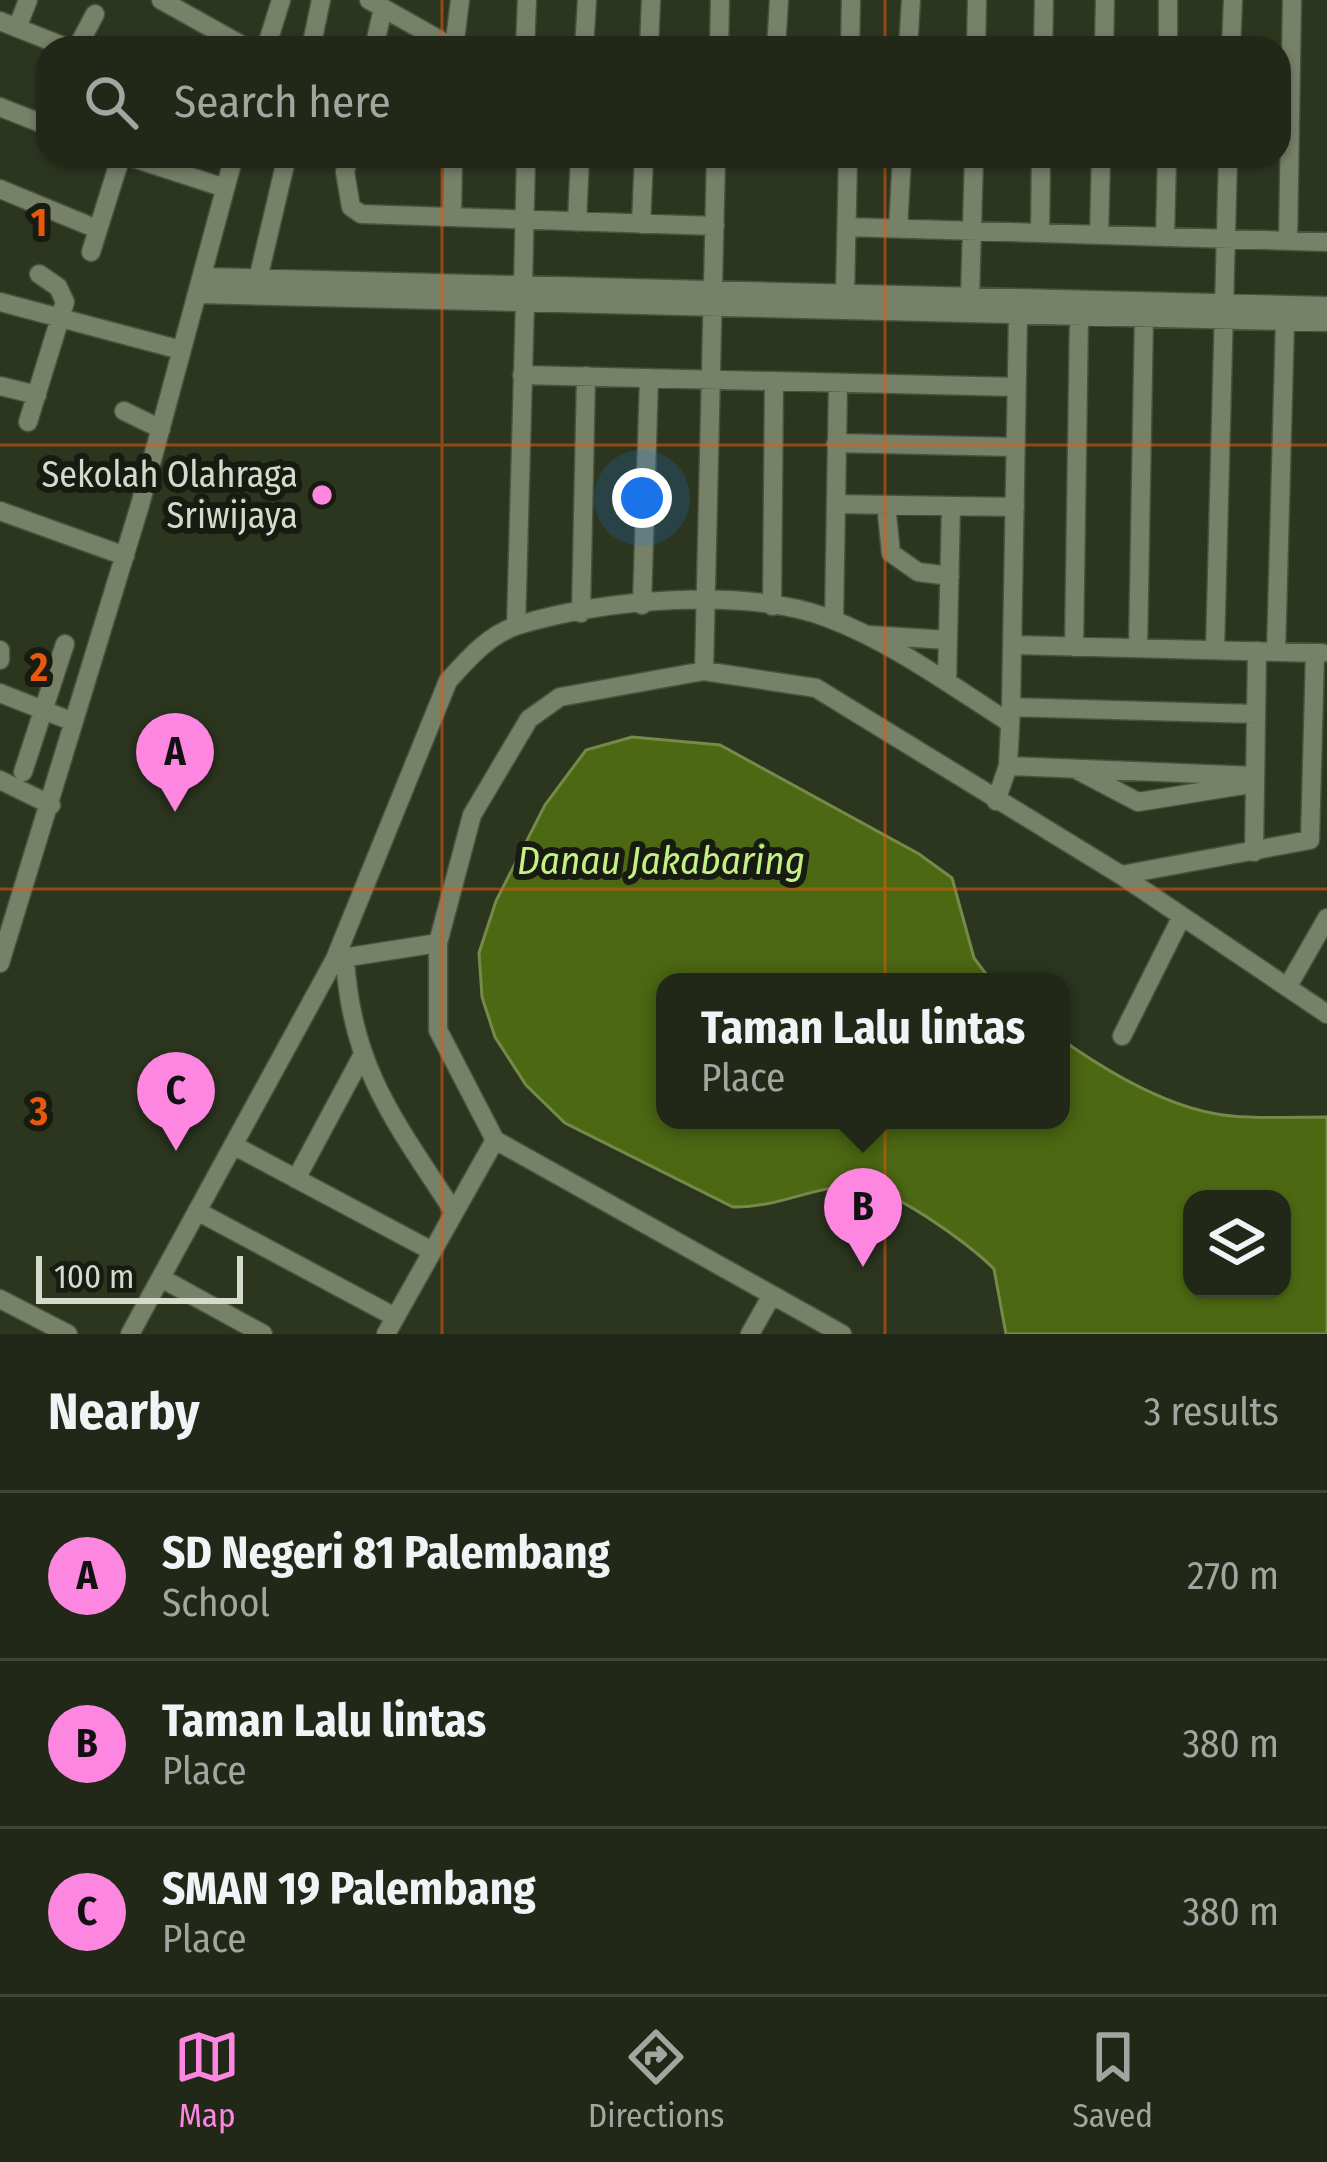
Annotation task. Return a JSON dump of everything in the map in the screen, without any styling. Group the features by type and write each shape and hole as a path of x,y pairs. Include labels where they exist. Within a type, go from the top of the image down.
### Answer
{"street":[{"path":"28,0 9,24 41,36"},
{"path":"161,0 226,36"},
{"path":"270,36 281,0"},
{"path":"314,36 321,0"},
{"path":"456,36 460,0"},
{"path":"526,36 527,0"},
{"path":"585,36 587,0"},
{"path":"650,36 651,0"},
{"path":"718,36 720,0"},
{"path":"777,36 779,0"},
{"path":"850,0 850,36"},
{"path":"909,36 911,0"},
{"path":"976,36 977,0"},
{"path":"1043,36 1044,0"},
{"path":"1104,36 1105,0"},
{"path":"1168,0 1168,36"},
{"path":"1232,36 1233,0"},
{"path":"1291,60 1292,0"},
{"path":"375,36 376,4 433,36"},
{"path":"81,36 95,14"},
{"path":"0,107 36,121"},
{"path":"91,252 120,168"},
{"path":"162,168 225,188"},
{"path":"0,963 125,556 231,168"},
{"path":"258,279 283,168"},
{"path":"349,168 348,194 352,207 361,214 715,226"},
{"path":"452,218 453,168"},
{"path":"516,626 526,168"},
{"path":"577,222 579,168"},
{"path":"641,224 643,168"},
{"path":"704,670 716,168"},
{"path":"844,294 848,168"},
{"path":"898,229 901,168"},
{"path":"970,297 974,168"},
{"path":"1040,233 1041,168"},
{"path":"1099,235 1102,168"},
{"path":"1165,237 1167,168"},
{"path":"1216,650 1228,168"},
{"path":"1288,241 1289,168"},
{"path":"0,189 98,229"},
{"path":"847,227 1327,242"},
{"path":"28,422 64,295 40,274"},
{"path":"200,286 258,279 524,294"},
{"path":"200,286 714,298 1079,316 1327,305"},
{"path":"714,298 970,297 1222,311 1327,322"},
{"path":"0,302 181,350"},
{"path":"996,801 1008,766 1011,715 1018,314"},
{"path":"1074,647 1079,316"},
{"path":"1138,648 1144,316"},
{"path":"1254,852 1256,714 1267,651 1286,321"},
{"path":"522,375 1016,387"},
{"path":"581,613 586,376"},
{"path":"642,605 649,378"},
{"path":"772,606 774,381"},
{"path":"834,620 838,383"},
{"path":"0,386 37,395"},
{"path":"124,411 160,429"},
{"path":"836,443 1015,447"},
{"path":"836,504 1015,507"},
{"path":"886,505 891,553 918,572 950,576"},
{"path":"947,682 951,506"},
{"path":"0,511 125,556"},
{"path":"130,1334 340,958 448,681 480,646 516,626 642,605 706,601 772,606 834,620 1011,715 1256,714"},
{"path":"865,635 948,640"},
{"path":"23,772 65,644"},
{"path":"1014,645 1321,653 1310,839 1121,875"},
{"path":"0,650 0,660"},
{"path":"842,1334 495,1140 438,1030 438,943 472,815 529,719 560,697 704,670 816,688 1121,875 1327,1014"},
{"path":"0,693 71,721"},
{"path":"1008,766 1255,780"},
{"path":"1074,768 1138,802 1255,780"},
{"path":"0,781 51,805"},
{"path":"0,891 21,902"},
{"path":"1122,1036 1182,916"},
{"path":"1288,986 1327,918"},
{"path":"340,958 438,943"},
{"path":"340,958 348,1013 362,1058 387,1109 454,1212"},
{"path":"296,1178 362,1058"},
{"path":"197,1211 390,1325 495,1140"},
{"path":"233,1145 432,1251"},
{"path":"160,1278 263,1334"},
{"path":"750,1334 772,1295"},
{"path":"0,1299 68,1334"}],"water":[{"name":"Danau Jakabaring","path":"632,737 720,745 919,854 952,878 974,958 985,973 656,973 656,1129 1070,1129 1070,1045 1120,1077 1187,1107 1244,1117 1327,1117 1327,1334 1006,1334 994,1269 906,1204 852,1185 733,1207 565,1123 526,1085 495,1037 482,997 479,953 496,901 545,805 586,750"}],"place":[{"name":"Sekolah Olahraga Sriwijaya","path":"322,495"},
{"name":"SD Negeri 81 Palembang","path":"175,812"},
{"name":"SMAN 19 Palembang","path":"176,1151"},
{"name":"Taman Lalu lintas","path":"863,1267"}]}
